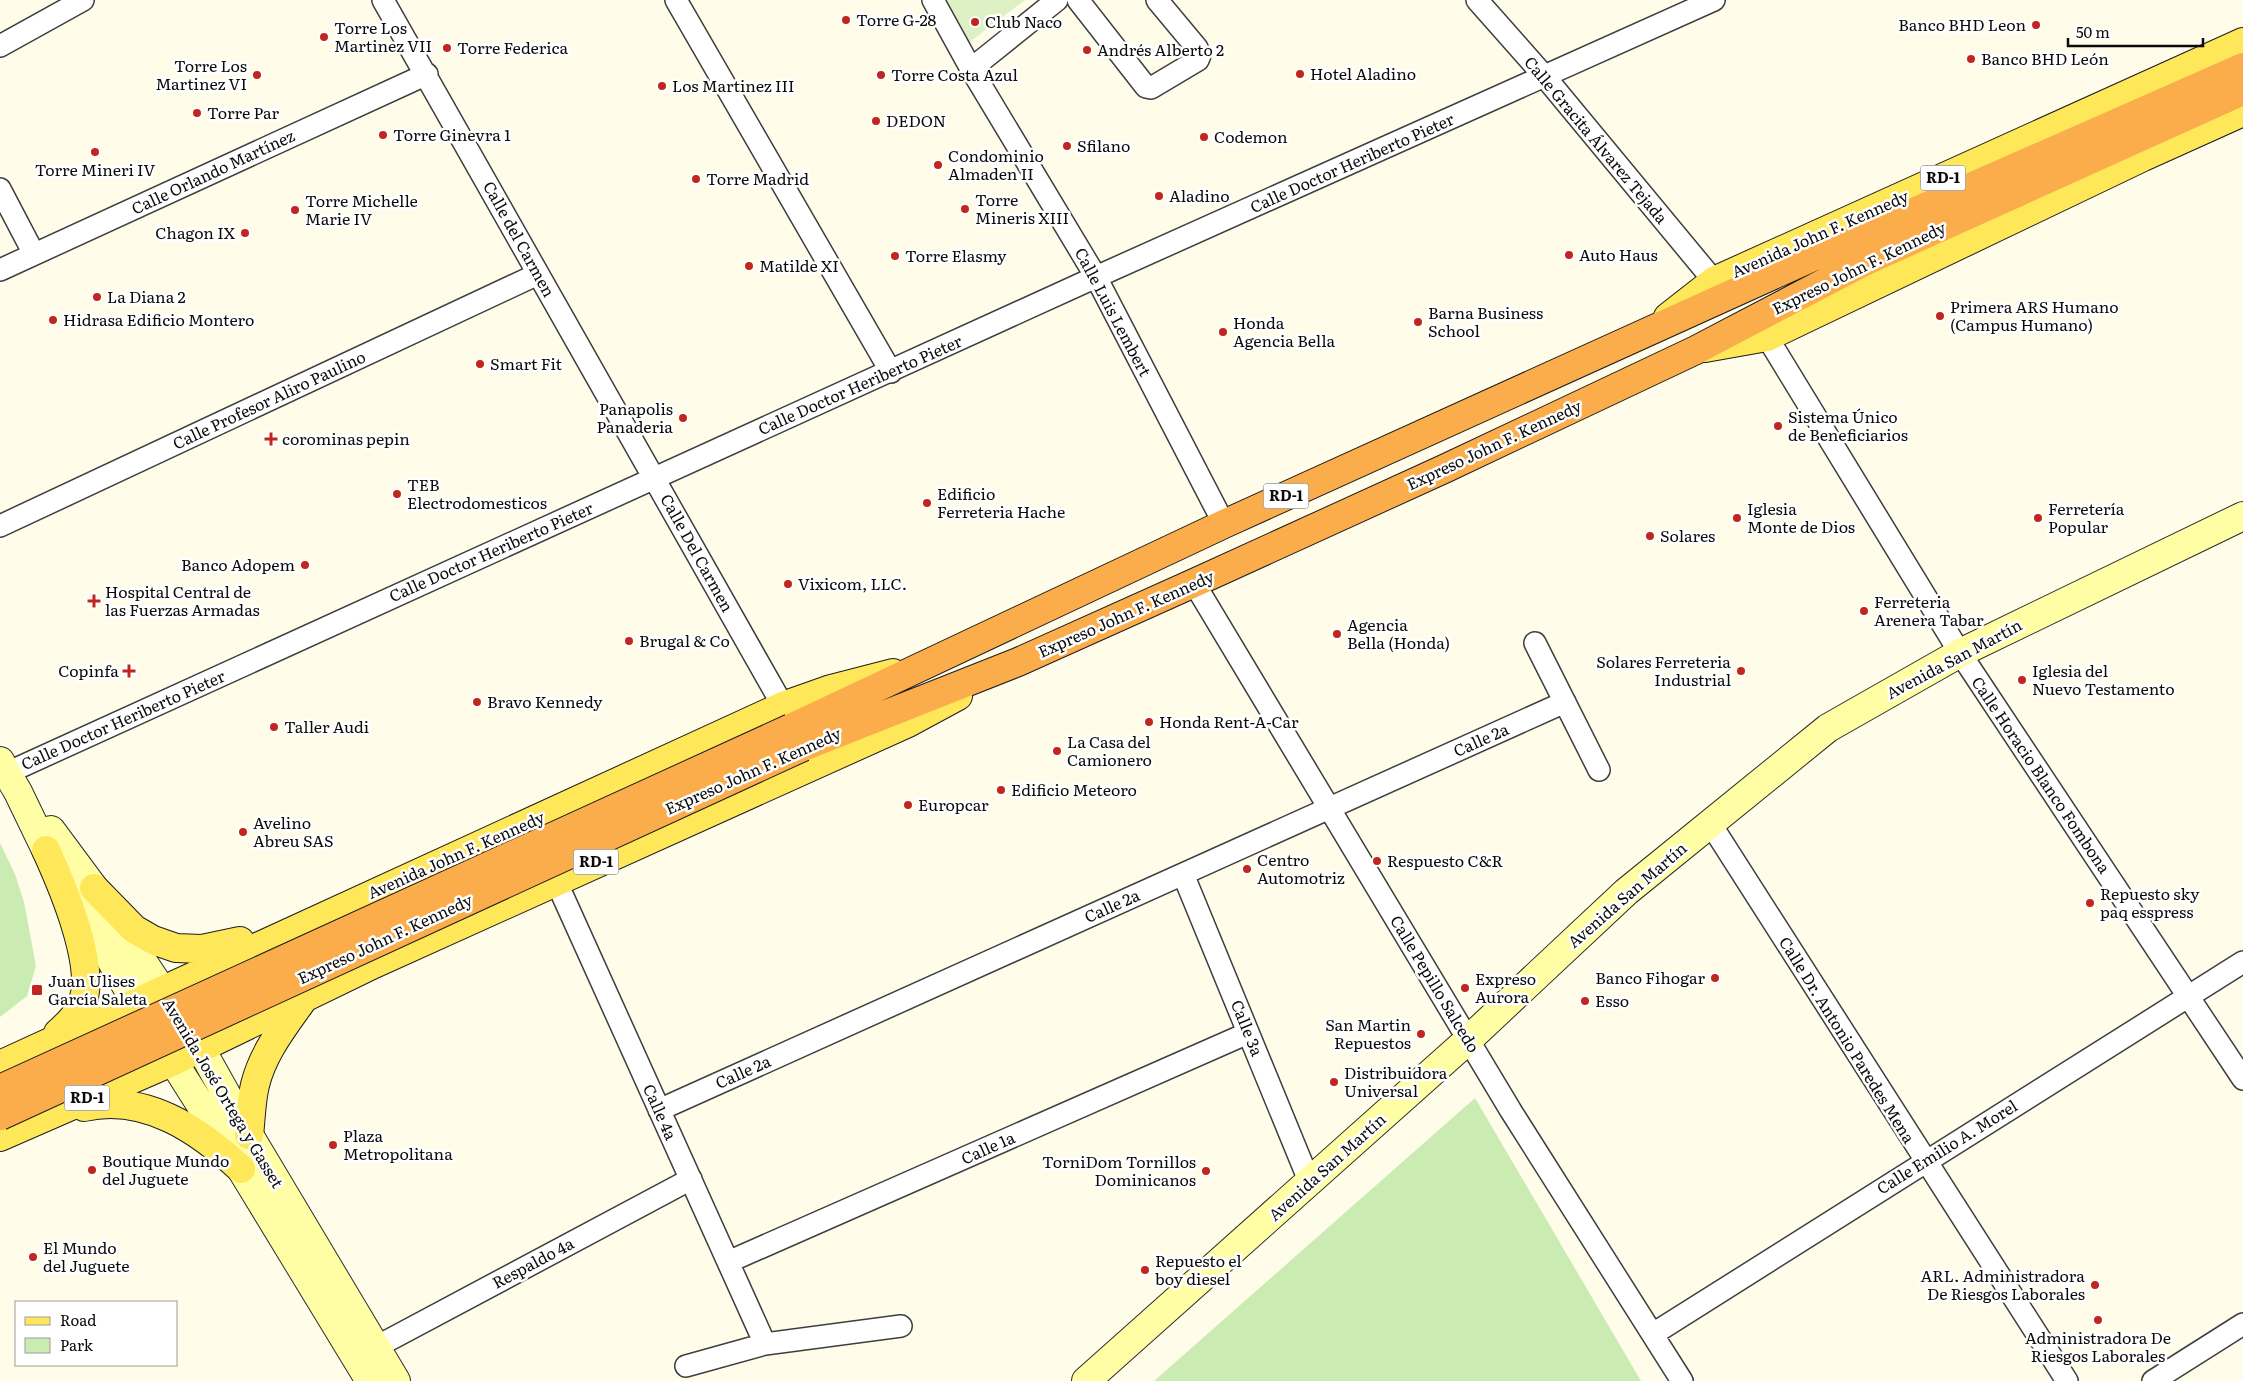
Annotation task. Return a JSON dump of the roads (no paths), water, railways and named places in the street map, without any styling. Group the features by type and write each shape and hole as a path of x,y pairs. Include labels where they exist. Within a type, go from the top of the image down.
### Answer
{"highway":[{"name":"Expreso John F. Kennedy","path":"0,1089 792,727 1018,662 1194,583 1444,469 1696,350 1860,250 2243,67"},
{"name":"Expreso John F. Kennedy","path":"0,1116 792,727 1224,524 1653,329 1860,250 2243,91"}],"main road":[{"name":"Avenida John F. Kennedy","path":"1653,329 1714,281 2243,42"},
{"path":"2118,99 2140,100 2243,54"},
{"path":"2143,157 2152,145 2163,138 2243,103"},
{"name":"RD-1","path":"1696,350 1767,338 2143,157 2243,112"},
{"name":"Avenida San Martín","path":"1086,1381 1468,1040 1626,892 1828,728 1960,653 2242,519"},
{"name":"RD-1","path":"0,1137 201,1049 305,996 374,964 908,723 1018,662"},
{"name":"Avenida John F. Kennedy","path":"0,1065 345,905 792,727"},
{"name":"Avenida José Ortega y Gasset","path":"8,775 46,850 135,1001 241,1169 370,1381"},
{"name":"Avenida José Ortega y Gasset","path":"8,775 61,842 94,888 201,1049 249,1135 396,1381"},
{"path":"43,1046 69,1024 82,1005 86,980 84,960 70,908 46,850"},
{"path":"94,888 134,929 153,940 176,948 202,949 311,920"},
{"path":"345,905 339,917 330,925 233,971 228,975 224,986 227,997 235,1007 246,1010 356,962 362,960 374,964"},
{"path":"249,1135 254,1086 261,1066 276,1038 305,996"},
{"path":"0,1076 86,1035 98,1037 109,1052 109,1064 100,1076 14,1116 0,1125"},
{"path":"46,1116 100,1103 155,1112 194,1130 241,1169"}],"street":[{"path":"0,46 83,0"},
{"name":"Calle del Carmen","path":"383,0 427,74 654,478"},
{"path":"676,0 891,372"},
{"name":"Calle Luis Lembert","path":"933,0 971,68 1096,277 1224,524"},
{"path":"971,68 1057,0"},
{"path":"1078,0 1146,87 1151,88 1198,60 1200,54 1157,0"},
{"name":"Calle Gracita Álvarez Tejada","path":"1477,0 1545,77 1714,281"},
{"name":"Calle Doctor Heriberto Pieter","path":"8,775 1096,277 1714,0"},
{"name":"Calle Orlando Martínez","path":"0,270 427,74"},
{"path":"0,189 34,254"},
{"name":"Calle Profesor Aliro Paulino","path":"0,526 538,274"},
{"name":"Calle Horacio Blanco Fombona","path":"1767,338 1960,653 2243,1080"},
{"name":"Calle Del Carmen","path":"654,478 792,727"},
{"name":"Calle Pepillo Salcedo","path":"1194,583 1468,1040 1682,1381"},
{"path":"1536,642 1599,770"},
{"name":"Calle 2a","path":"659,1110 1565,702"},
{"name":"Calle Dr. Antonio Paredes Mena","path":"1710,823 1924,1161 2067,1381"},
{"name":"Calle 3a","path":"1183,874 1310,1183"},
{"name":"Calle 4a","path":"556,881 765,1344"},
{"name":"Calle Emilio A. Morel","path":"1653,1334 1924,1161 2243,962"},
{"name":"Calle 1a","path":"728,1262 1248,1033"},
{"name":"Respaldo 4a","path":"376,1347 690,1179"},
{"path":"2153,1381 2243,1324"},
{"path":"686,1366 765,1344 900,1326"}],"place":[{"name":"Torre G-28","path":"846,20"},
{"name":"Club Naco","path":"975,22"},
{"name":"Banco BHD Leon","path":"2036,25"},
{"name":"Torre Los Martinez VII","path":"324,37"},
{"name":"Torre Federica","path":"447,48"},
{"name":"Andrés Alberto 2","path":"1087,50"},
{"name":"Banco BHD León","path":"1971,59"},
{"name":"Hotel Aladino","path":"1300,74"},
{"name":"Torre Los Martinez VI","path":"257,75"},
{"name":"Torre Costa Azul","path":"881,75"},
{"name":"Los Martinez III","path":"662,86"},
{"name":"Torre Par","path":"197,113"},
{"name":"DEDON","path":"876,121"},
{"name":"Torre Ginevra 1","path":"383,135"},
{"name":"Codemon","path":"1204,137"},
{"name":"Sfilano","path":"1067,146"},
{"name":"Torre Mineri IV","path":"95,152"},
{"name":"Condominio Almaden II","path":"938,165"},
{"name":"Torre Madrid","path":"696,179"},
{"name":"Aladino","path":"1159,196"},
{"name":"Torre Mineris XIII","path":"965,209"},
{"name":"Torre Michelle Marie IV","path":"295,210"},
{"name":"Chagon IX","path":"245,233"},
{"name":"Auto Haus","path":"1569,255"},
{"name":"Torre Elasmy","path":"895,256"},
{"name":"Matilde XI","path":"749,266"},
{"name":"La Diana 2","path":"97,297"},
{"name":"Primera ARS Humano (Campus Humano)","path":"1940,316"},
{"name":"Hidrasa Edificio Montero","path":"53,320"},
{"name":"Barna Business School","path":"1418,322"},
{"name":"Honda Agencia Bella","path":"1223,332"},
{"name":"Smart Fit","path":"480,364"},
{"name":"Panapolis Panaderia","path":"683,418"},
{"name":"Sistema Único de Beneficiarios","path":"1778,426"},
{"name":"corominas pepin","path":"271,439"},
{"name":"TEB Electrodomesticos","path":"397,494"},
{"name":"Edificio Ferreteria Hache","path":"927,503"},
{"name":"Iglesia Monte de Dios","path":"1737,518"},
{"name":"Ferretería Popular","path":"2038,518"},
{"name":"Solares","path":"1650,536"},
{"name":"Banco Adopem","path":"305,565"},
{"name":"Vixicom, LLC.","path":"788,584"},
{"name":"Hospital Central de las Fuerzas Armadas","path":"94,601"},
{"name":"Ferreteria Arenera Tabar","path":"1864,611"},
{"name":"Agencia Bella (Honda)","path":"1337,634"},
{"name":"Brugal & Co","path":"629,641"},
{"name":"Copinfa","path":"129,671"},
{"name":"Solares Ferreteria Industrial","path":"1741,671"},
{"name":"Iglesia del Nuevo Testamento","path":"2022,680"},
{"name":"Bravo Kennedy","path":"477,702"},
{"name":"Honda Rent-A-Car","path":"1149,722"},
{"name":"Taller Audi","path":"274,727"},
{"name":"La Casa del Camionero","path":"1057,751"},
{"name":"Edificio Meteoro","path":"1001,790"},
{"name":"Europcar","path":"908,805"},
{"name":"Avelino Abreu SAS","path":"243,832"},
{"name":"Respuesto C&R","path":"1377,861"},
{"name":"Centro Automotriz","path":"1247,869"},
{"name":"Repuesto sky paq esspress","path":"2090,903"},
{"name":"Banco Fihogar","path":"1715,978"},
{"name":"Expreso Aurora","path":"1465,988"},
{"name":"Juan Ulises García Saleta","path":"37,990"},
{"name":"Esso","path":"1585,1001"},
{"name":"San Martin Repuestos","path":"1421,1034"},
{"name":"Distribuidora Universal","path":"1334,1082"},
{"name":"Plaza Metropolitana","path":"333,1145"},
{"name":"Boutique Mundo del Juguete","path":"92,1170"},
{"name":"TorniDom Tornillos Dominicanos","path":"1206,1171"},
{"name":"El Mundo del Juguete","path":"33,1257"},
{"name":"Repuesto el boy diesel","path":"1145,1270"},
{"name":"ARL. Administradora De Riesgos Laborales","path":"2095,1285"},
{"name":"Administradora De Riesgos Laborales","path":"2098,1320"}]}
